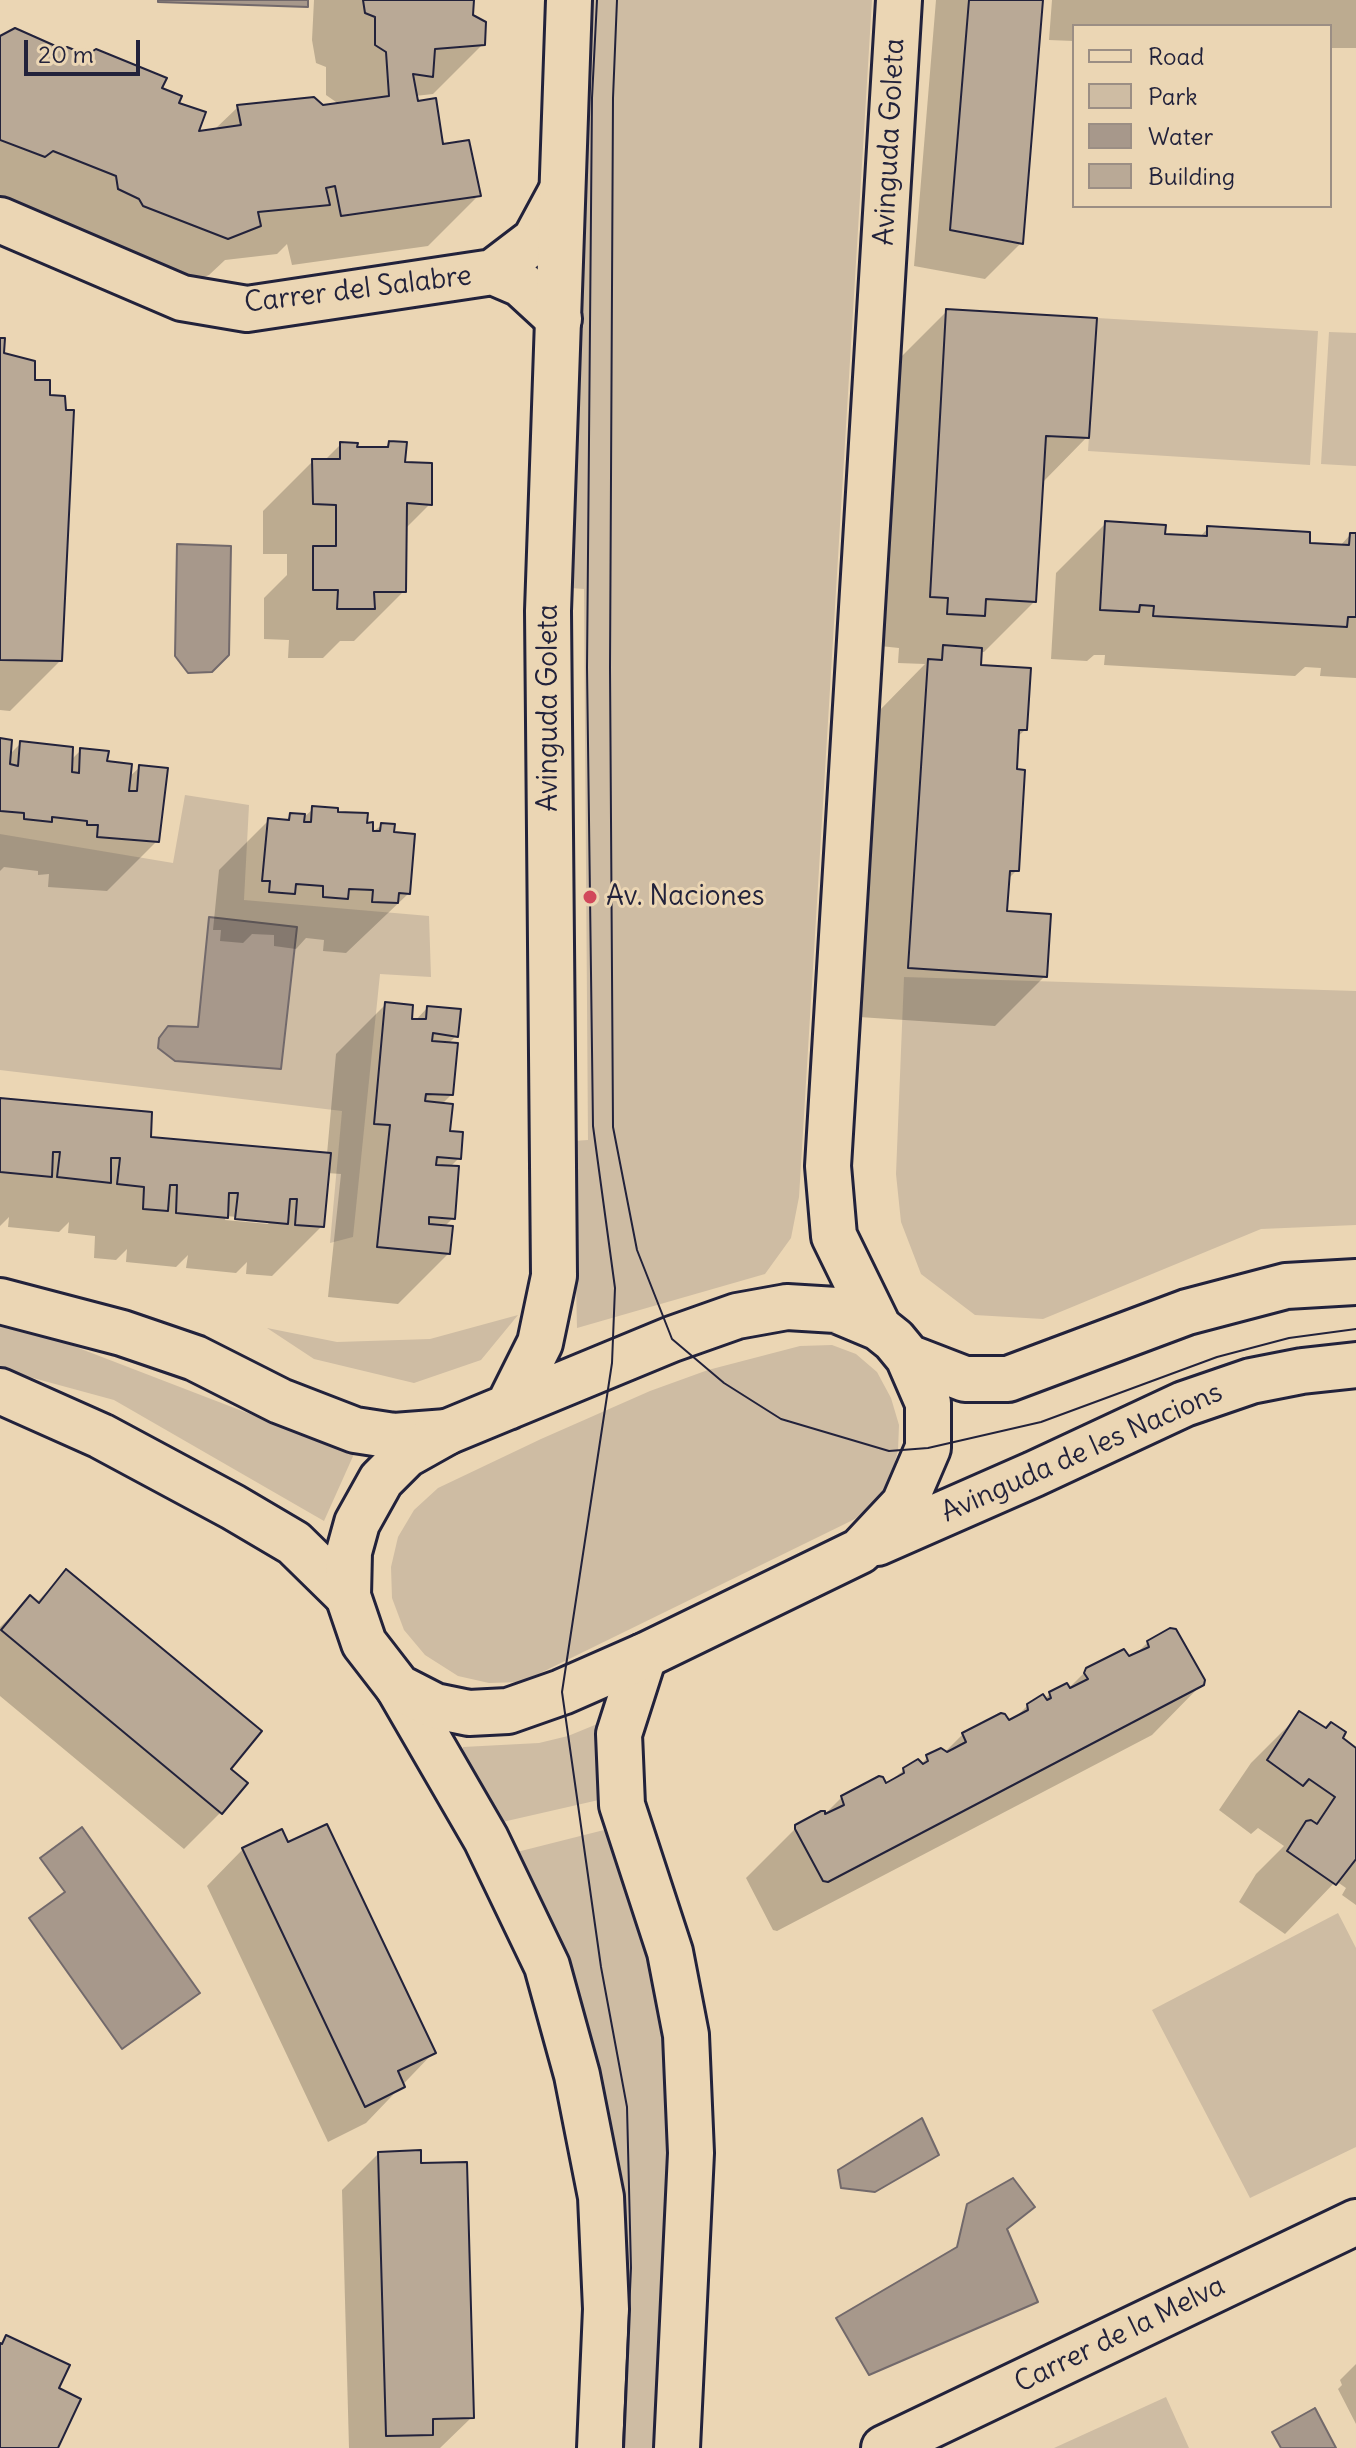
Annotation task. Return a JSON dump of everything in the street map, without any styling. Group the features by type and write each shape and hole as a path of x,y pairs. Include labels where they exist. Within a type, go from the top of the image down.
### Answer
{"main road":[{"name":"Avinguda Goleta","path":"508,1407 540,1343 554,1276 548,611 569,0"},
{"name":"Avinguda Goleta","path":"860,1551 904,1504 928,1448 928,1403 834,1236 828,1166 899,0"},
{"name":"Carrer del Salabre","path":"0,220 182,298 247,309 493,272 535,240 562,190"},
{"name":"Carrer del Salabre","path":"493,272 521,284 559,319"},
{"path":"600,2448 606,2309 601,2197 577,2075 547,1966 486,1839 398,1687 364,1643 348,1596 349,1552 357,1523 381,1480 406,1455 447,1432 660,1344 737,1316 787,1307 836,1310 965,1379 1008,1379 1187,1312 1286,1286 1356,1282"},
{"path":"0,1301 122,1333 195,1358 280,1401 355,1430 394,1436 447,1432"},
{"name":"Avinguda de les Nacions","path":"398,1687 435,1706 469,1713 508,1711 562,1692 644,1656 860,1551 1184,1404 1251,1381 1356,1365"},
{"path":"0,1391 101,1436 233,1507 294,1543 348,1596"},
{"path":"644,1656 619,1734 622,1805 670,1952 686,2035 691,2153 677,2448"},
{"name":"Carrer de la Melva","path":"884,2448 1356,2222"}],"green space":[{"path":"581,0 872,0 799,1197 791,1238 765,1274 577,1328 573,1141 588,1140 584,589 571,588"},
{"path":"1097,318 1318,331 1310,465 1088,451"},
{"path":"1329,332 1356,333 1356,466 1321,464"},
{"path":"185,795 249,805 244,900 429,916 431,977 380,974 353,1237 330,1243 342,1111 0,1070 0,834 173,863"},
{"path":"904,977 1356,991 1356,1225 1261,1229 1043,1319 975,1315 921,1274 901,1222 896,1174"},
{"path":"518,1315 481,1360 414,1383 314,1359 267,1328 337,1342 430,1339"},
{"path":"0,1327 50,1337 354,1454 324,1521 114,1400 0,1369"},
{"path":"832,1345 856,1354 877,1372 891,1398 899,1425 898,1450 892,1474 877,1501 855,1519 522,1682 489,1683 458,1676 425,1655 404,1630 392,1598 391,1567 398,1537 414,1510 438,1488 650,1391 708,1370 800,1346"},
{"path":"607,1720 603,1799 498,1823 462,1756 463,1747 539,1743 568,1736"},
{"path":"608,1829 655,1972 675,2103 660,2448 620,2448 627,2309 620,2200 513,1853"},
{"path":"1338,1913 1356,1948 1356,2147 1250,2198 1152,2010"},
{"path":"1166,2397 1189,2448 1054,2448"}],"water":[{"path":"308,0 308,7 158,2"},
{"path":"177,544 231,546 229,655 212,672 188,673 175,656"},
{"path":"209,917 297,927 281,1069 175,1061 158,1048 159,1038 168,1026 198,1027"},
{"path":"82,1827 200,1993 122,2049 29,1918 65,1892 40,1858"},
{"path":"922,2118 939,2155 875,2192 841,2188 838,2170"},
{"path":"1013,2178 1035,2207 1007,2229 1038,2302 869,2375 836,2318 957,2247 967,2204"},
{"path":"1315,2408 1336,2448 1281,2448 1272,2432"}],"building":[{"path":"363,0 474,0 473,15 486,22 485,45 435,49 433,77 413,74 418,101 436,98 443,144 469,140 481,196 341,216 335,186 326,188 330,205 258,212 261,226 228,239 143,206 139,199 118,189 116,176 53,151 45,157 0,140 0,36 15,28 60,48 67,47 87,55 96,49 167,78 162,88 182,96 179,103 206,112 199,131 241,125 237,105 314,97 323,105 389,96 386,52 375,45 375,17 365,13"},
{"path":"969,0 1043,0 1023,244 950,230"},
{"path":"946,309 1097,318 1089,438 1046,436 1036,602 986,599 985,616 947,614 948,598 930,597"},
{"path":"0,338 5,338 4,353 35,361 35,380 50,380 50,395 65,396 66,410 74,410 62,661 0,660"},
{"path":"389,441 407,442 405,462 432,463 432,505 407,503 406,592 374,592 375,609 337,609 338,590 313,590 313,546 336,546 336,505 313,504 312,459 340,459 340,442 358,443 357,447 388,447"},
{"path":"1105,521 1166,525 1165,534 1207,536 1207,526 1310,532 1310,543 1349,545 1350,533 1356,533 1356,617 1348,617 1347,627 1153,616 1154,606 1140,605 1139,612 1100,610"},
{"path":"943,645 982,648 981,665 1031,668 1027,730 1019,730 1017,769 1025,770 1019,871 1010,871 1007,911 1051,914 1047,977 908,968 928,659 942,660"},
{"path":"0,738 12,740 10,764 18,766 20,741 73,747 72,772 79,773 80,748 109,751 107,761 132,764 129,791 137,791 139,765 168,768 159,842 97,837 98,825 87,825 87,821 52,817 52,822 24,819 24,813 0,811"},
{"path":"312,806 338,808 338,812 368,813 367,823 373,822 373,831 380,831 381,823 395,824 394,832 415,834 410,894 399,893 398,903 372,902 373,890 349,889 348,899 323,897 323,886 296,884 295,894 269,892 270,881 262,881 268,818 289,820 290,813 305,814 304,822 311,822"},
{"path":"385,1002 413,1005 412,1019 426,1019 427,1006 461,1009 458,1037 433,1033 432,1041 458,1043 453,1095 426,1094 425,1101 453,1104 450,1131 463,1132 461,1159 437,1157 436,1165 459,1166 455,1219 429,1217 429,1224 453,1226 450,1254 377,1247 390,1125 374,1124"},
{"path":"0,1098 152,1112 151,1137 331,1153 324,1227 295,1225 297,1199 290,1199 288,1224 235,1219 238,1193 229,1193 228,1218 176,1213 177,1185 170,1185 168,1211 143,1209 144,1187 117,1184 120,1158 111,1158 111,1183 57,1177 60,1152 53,1152 52,1177 0,1172"},
{"path":"66,1569 262,1731 231,1769 248,1783 222,1814 1,1630 30,1595 39,1603"},
{"path":"1170,1628 1176,1629 1205,1680 1204,1685 828,1882 823,1881 795,1825 821,1811 825,1814 844,1805 841,1796 879,1776 886,1783 904,1773 903,1768 918,1759 923,1764 928,1761 926,1755 941,1748 947,1752 966,1742 962,1733 1001,1713 1009,1720 1028,1710 1027,1704 1043,1694 1047,1700 1051,1698 1049,1692 1067,1683 1070,1688 1088,1679 1084,1673 1086,1668 1124,1649 1129,1656 1149,1647 1147,1641"},
{"path":"1299,1711 1326,1728 1331,1722 1346,1732 1343,1738 1356,1748 1356,1859 1336,1885 1287,1851 1306,1821 1317,1824 1335,1797 1309,1779 1303,1786 1267,1760"},
{"path":"327,1824 436,2053 398,2071 405,2087 365,2107 242,1848 282,1829 288,1842"},
{"path":"421,2150 421,2163 467,2162 474,2418 433,2419 433,2435 386,2436 378,2152"},
{"path":"6,2335 70,2365 59,2388 81,2399 58,2448 0,2448 0,2343"}],"tram line":[{"path":"597,0 592,98 587,667 593,1126 615,1288 612,1363 562,1692 601,1967 627,2107 631,2268 623,2448"},
{"path":"617,0 613,98 610,667 613,1127 637,1250 672,1339 724,1383 781,1419 889,1451 928,1448 1041,1422 1217,1357 1289,1338 1356,1329"}],"place":[{"name":"Av. Naciones","path":"590,897"}]}
